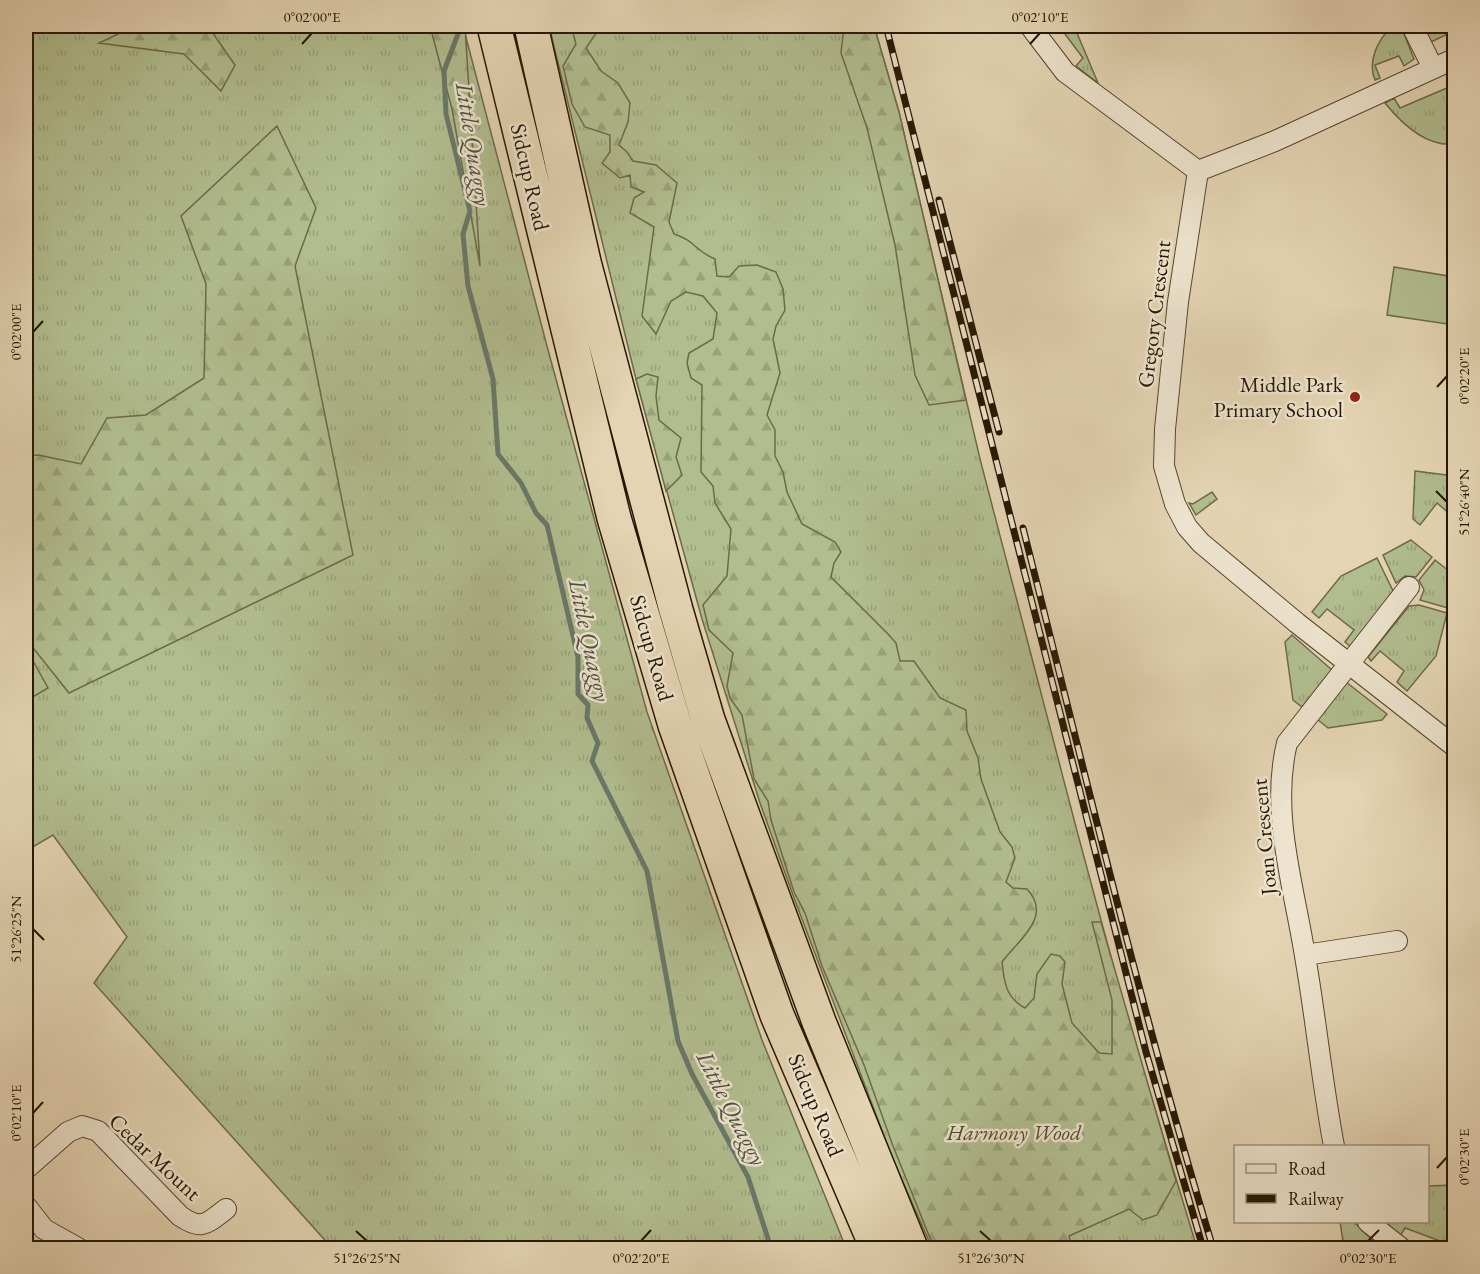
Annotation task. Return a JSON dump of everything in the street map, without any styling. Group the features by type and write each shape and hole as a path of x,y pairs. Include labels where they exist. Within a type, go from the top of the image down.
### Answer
{"highway":[{"name":"Sidcup Road","path":"494,26 614,518 675,725 777,1015 877,1248"},
{"name":"Sidcup Road","path":"531,26 584,262 676,610 708,720 819,1022 911,1248"}],"street":[{"path":"1030,26 1065,72 1198,171 1275,141 1455,59"},
{"path":"1412,26 1433,69"},
{"name":"Gregory Crescent","path":"1198,171 1178,302 1165,429 1164,466 1180,516 1201,543 1287,615 1455,746"},
{"path":"1350,662 1409,587"},
{"name":"Joan Crescent","path":"1334,1145 1319,1063 1305,956 1286,860 1281,766 1287,743 1350,662"},
{"path":"1305,956 1397,941"},
{"name":"Cedar Mount","path":"26,1169 68,1132 82,1126 98,1131 180,1216 193,1224 206,1224 226,1209"},
{"path":"26,1206 44,1229 78,1248"},
{"path":"1370,1223 1401,1248"}],"green space":[{"path":"26,26 463,26 548,350 647,712 762,1040 846,1248 332,1248 94,983 127,937 53,835 26,851"},
{"path":"135,26 208,26 235,65 221,91 184,54 99,43"},
{"path":"430,26 465,26 480,266 452,109"},
{"path":"549,26 874,26 899,112 980,459 1077,831 1128,1020 1197,1248 932,1248 892,1157 794,898 760,803 702,619 636,379"},
{"name":"Harmony Wood","path":"571,26 601,26 586,48 601,71 618,83 630,103 628,122 619,145 633,161 656,165 677,183 669,222 674,234 715,259 717,276 729,277 739,266 757,265 776,272 783,289 785,310 776,326 773,339 780,373 767,415 775,430 775,456 783,472 787,492 802,524 835,542 841,552 834,563 831,577 896,643 900,661 914,661 940,698 966,710 967,731 978,758 981,779 1000,832 1012,847 1015,858 1006,882 1013,888 1027,889 1034,899 1036,909 1031,927 1002,962 1007,989 1025,1008 1034,998 1037,974 1051,954 1060,956 1065,962 1062,984 1072,1023 1099,1053 1112,1054 1112,1000 1092,922 1101,922 1176,1181 1157,1215 1143,1220 1129,1209 1069,1236 1072,1248 934,1248 893,1146 864,1065 822,966 805,913 794,892 771,820 768,801 754,779 742,715 730,698 727,686 733,653 709,630 703,605 727,576 731,529 715,503 713,486 701,472 702,385 691,378 687,363 689,353 713,339 717,313 703,296 686,292 671,301 656,334 642,316 654,227 630,213 634,198 644,192 631,187 630,175 620,178 602,163 610,152 610,135 585,127 572,104 563,66 576,44"},
{"path":"844,26 874,26 899,112 966,400 929,405 915,375 895,245 867,128 841,53"},
{"path":"1059,26 1074,26 1098,83 1076,66 1083,58"},
{"path":"1392,26 1401,26 1414,59 1404,66 1399,56 1375,65 1380,78 1375,80 1372,66 1375,51"},
{"path":"1423,26 1454,26 1454,31 1431,42"},
{"path":"1454,85 1454,144 1434,142 1424,138 1399,119 1385,103 1394,98 1400,108"},
{"path":"277,126 316,208 295,266 353,555 69,693 26,639 26,456 38,455 81,464 107,418 146,415 204,378 206,284 181,216"},
{"path":"1394,267 1454,277 1454,325 1387,315"},
{"path":"647,374 658,377 656,396 659,420 681,438 676,457 682,475 666,491 636,379"},
{"path":"1415,471 1454,476 1454,507 1450,514 1437,503 1420,525 1413,519"},
{"path":"1212,492 1217,499 1196,515 1189,503 1193,504"},
{"path":"1411,540 1432,557 1416,577 1405,576 1396,583 1383,555"},
{"path":"1377,558 1396,597 1354,650 1345,642 1354,630 1327,609 1319,618 1312,612 1341,576"},
{"path":"1435,560 1454,575 1448,608 1420,600 1424,590 1419,580"},
{"path":"1419,605 1447,613 1436,656 1407,691 1397,682 1404,671 1380,651 1371,661 1368,657 1409,606"},
{"path":"1292,635 1332,670 1302,707 1293,700 1285,642"},
{"path":"26,651 48,688 26,701"},
{"path":"1346,682 1387,714 1382,720 1328,728 1317,719"},
{"path":"1454,1185 1454,1248 1438,1248 1440,1241 1405,1228 1399,1238 1380,1223 1429,1223 1429,1186"},
{"path":"1340,1223 1355,1223 1372,1240 1364,1248 1344,1248"}],"waterway":[{"name":"Little Quaggy","path":"461,26 444,71 446,114 470,211 463,234 468,286 493,379 498,454 521,483 536,513 547,525 578,657 578,694 588,705 587,718 598,743 592,761 647,871 678,1041 692,1074 748,1177 771,1248"}],"railway":[{"path":"886,26 1146,1052 1203,1248"},
{"path":"939,200 999,432"},
{"path":"1023,528 1137,980 1213,1248"}],"place":[{"name":"Middle Park Primary School","path":"1355,397"}]}
